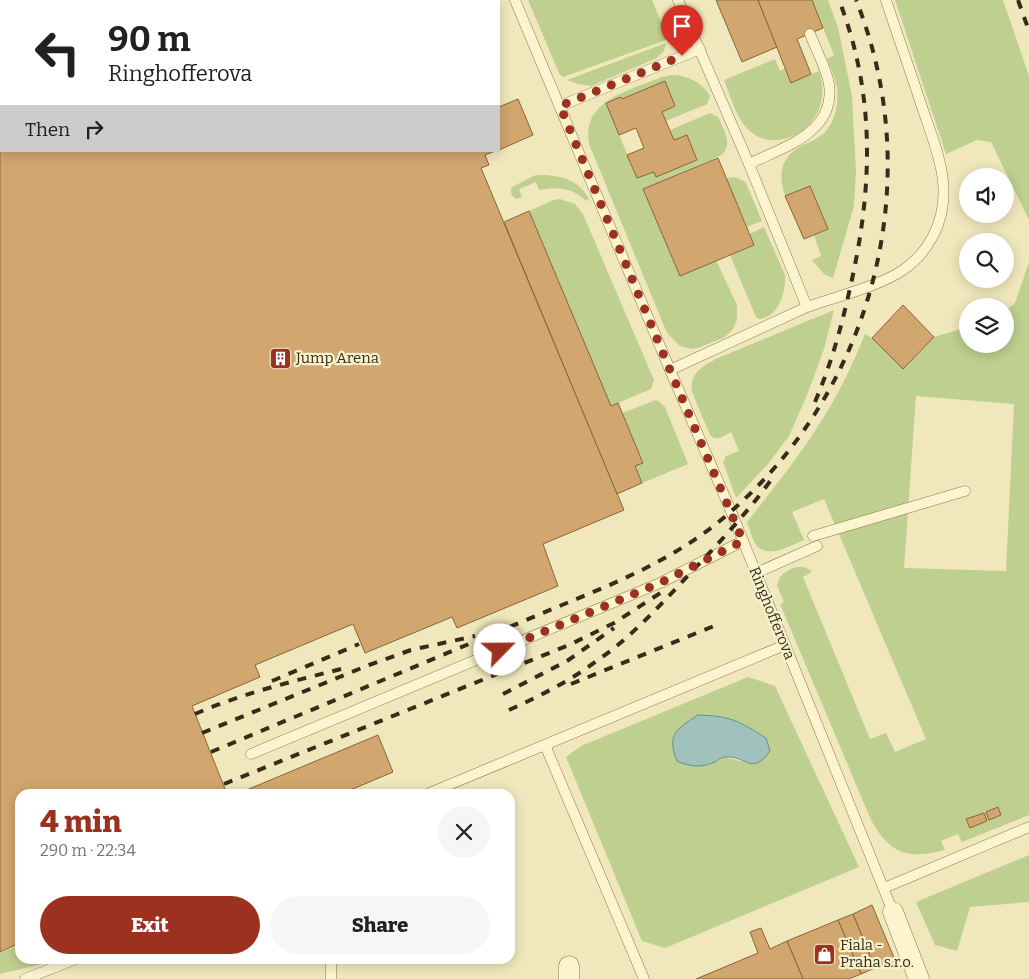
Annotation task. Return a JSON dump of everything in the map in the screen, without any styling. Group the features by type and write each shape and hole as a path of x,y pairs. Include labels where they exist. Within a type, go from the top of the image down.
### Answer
{"street":[{"name":"Ringhofferova","path":"893,912 919,979"}],"lane":[{"name":"Ringhofferova","path":"515,0 743,541 893,912"},
{"path":"678,0 749,164 807,307"},
{"path":"670,370 807,307 872,284 902,271 922,253 931,241 943,211 944,193 940,161 886,0"},
{"path":"749,164 808,135 823,118 829,96 829,85 810,34"},
{"path":"560,106 700,49"},
{"path":"756,573 815,541 964,491"},
{"path":"251,754 660,583 743,541"},
{"path":"439,789 785,645"},
{"path":"545,745 644,979"},
{"path":"884,888 1029,827"},
{"path":"25,979 63,964"},
{"path":"331,964 331,979"}],"green space":[{"path":"528,0 652,0 666,34 666,40 563,77 559,73"},
{"path":"812,0 828,0 838,27 852,96 856,171 854,206 833,278 824,274 812,260 821,256 814,235 828,229 810,186 785,196 781,174 785,162 794,151 825,132 834,118 837,106 837,88 827,59 834,55"},
{"path":"895,0 1003,0 1029,76 1029,220 1014,189 1014,168 1004,168 991,142 977,140 946,154"},
{"path":"666,43 664,51 657,58 591,86 567,80"},
{"path":"775,59 780,71 786,68 791,82 819,71 822,95 819,109 807,126 789,137 769,140 759,137 745,126 734,107 724,80"},
{"path":"671,75 683,76 694,80 703,87 710,96 707,104 666,121 662,112 675,106 665,81 622,99 621,97 606,103 637,178 654,172 656,177 697,160 687,135 674,140 670,130 710,113 718,117 725,131 727,146 722,155 643,189 680,276 716,260 737,305 737,320 733,329 725,337 692,349 680,346 667,333 589,144 589,129 593,117 600,107 611,99 623,92"},
{"path":"536,175 560,177 574,182 585,192 589,199 586,201 576,193 565,189 539,190 536,182 519,189 522,197 516,199 513,197 512,187"},
{"path":"734,177 746,183 762,221 747,227 726,178"},
{"path":"560,199 575,204 583,214 654,380 651,389 611,406 529,211"},
{"path":"764,227 785,275 785,281 780,303 776,309 772,314 759,319 756,317 730,255 754,245 749,234"},
{"path":"1029,262 1029,815 962,842 958,834 941,841 945,850 932,853 910,854 901,852 893,847 885,840 871,820 780,604 784,602 777,585 780,577 796,567 804,567 812,572 803,577 870,739 886,733 895,752 926,739 824,499 792,512 804,540 780,550 767,551 756,545 747,522 786,472 822,420 843,383 865,334 872,338 903,368 934,337 959,329 959,353 1014,353 1014,304","holes":["916,396 1014,404 1006,571 904,568","984,813 987,821 970,828 966,819"]},
{"path":"834,310 824,349 789,436 768,464 736,498 723,462 726,456 739,451 731,432 718,438 710,435 692,392 695,375 702,367 718,358"},
{"path":"656,400 665,407 688,464 642,483 635,466 643,462 622,413"},
{"path":"748,677 775,686 859,867 665,948 642,941 566,757 581,746","holes":["738,721 766,738 770,751 752,764 725,757 713,763"]},
{"path":"1029,855 1029,902 970,907 957,951 935,945 916,902"},
{"path":"15,947 15,964 40,964 0,974 0,953"}],"water":[{"path":"698,715 734,720 766,738 770,751 764,759 753,764 732,757 724,757 701,766 691,766 677,761 673,738 684,724"}],"building":[{"path":"716,0 758,0 777,47 742,62"},
{"path":"758,0 812,0 823,28 797,39 811,74 791,83"},
{"path":"665,81 675,106 662,112 674,140 687,135 697,160 656,177 654,172 637,178 627,155 644,148 636,128 619,135 606,103 621,97 622,99"},
{"path":"518,99 533,135 500,150 500,107"},
{"name":"Jump Arena","path":"0,152 492,152 485,155 489,165 481,168 624,510 543,544 558,586 457,628 452,617 365,653 353,624 255,665 260,677 192,706 225,789 15,789 15,945 0,952"},
{"path":"718,158 754,245 680,276 643,189"},
{"path":"810,186 828,229 804,239 785,196"},
{"path":"529,211 611,406 618,403 643,463 635,466 642,483 617,494 504,222"},
{"path":"903,305 934,337 903,369 872,338"},
{"path":"378,735 393,772 353,789 249,789"},
{"path":"998,807 1001,815 989,820 986,812"},
{"path":"984,813 987,821 970,828 966,819"},
{"path":"872,905 895,960 875,968 853,914"},
{"path":"853,914 875,968 861,974 838,920"},
{"path":"838,920 861,974 849,979 803,979 787,941"},
{"path":"761,928 770,949 787,941 803,979 696,979 758,953 750,932"}],"railway":[{"path":"815,402 841,327 862,225 866,187 865,112 860,75 852,38 839,0"},
{"path":"211,752 605,587 648,567 690,543 716,524 770,473 814,416 848,352 872,284 885,214 887,142 878,70 856,0"},
{"path":"1018,0 1029,31"},
{"path":"509,710 577,675 626,638 711,551 746,512 771,480"},
{"path":"224,784 569,645 614,623 665,590"},
{"path":"571,684 714,626"},
{"path":"503,694 567,661 614,628"},
{"path":"202,733 369,665 411,650 475,636"},
{"path":"272,681 359,644"},
{"path":"195,714 250,694 345,668"}],"place":[{"name":"Jump Arena","path":"280,358"},
{"name":"Fiala - Praha s.r.o.","path":"824,954"}],"route":[{"path":"500,650 660,583 743,541 560,106 682,56"}]}
